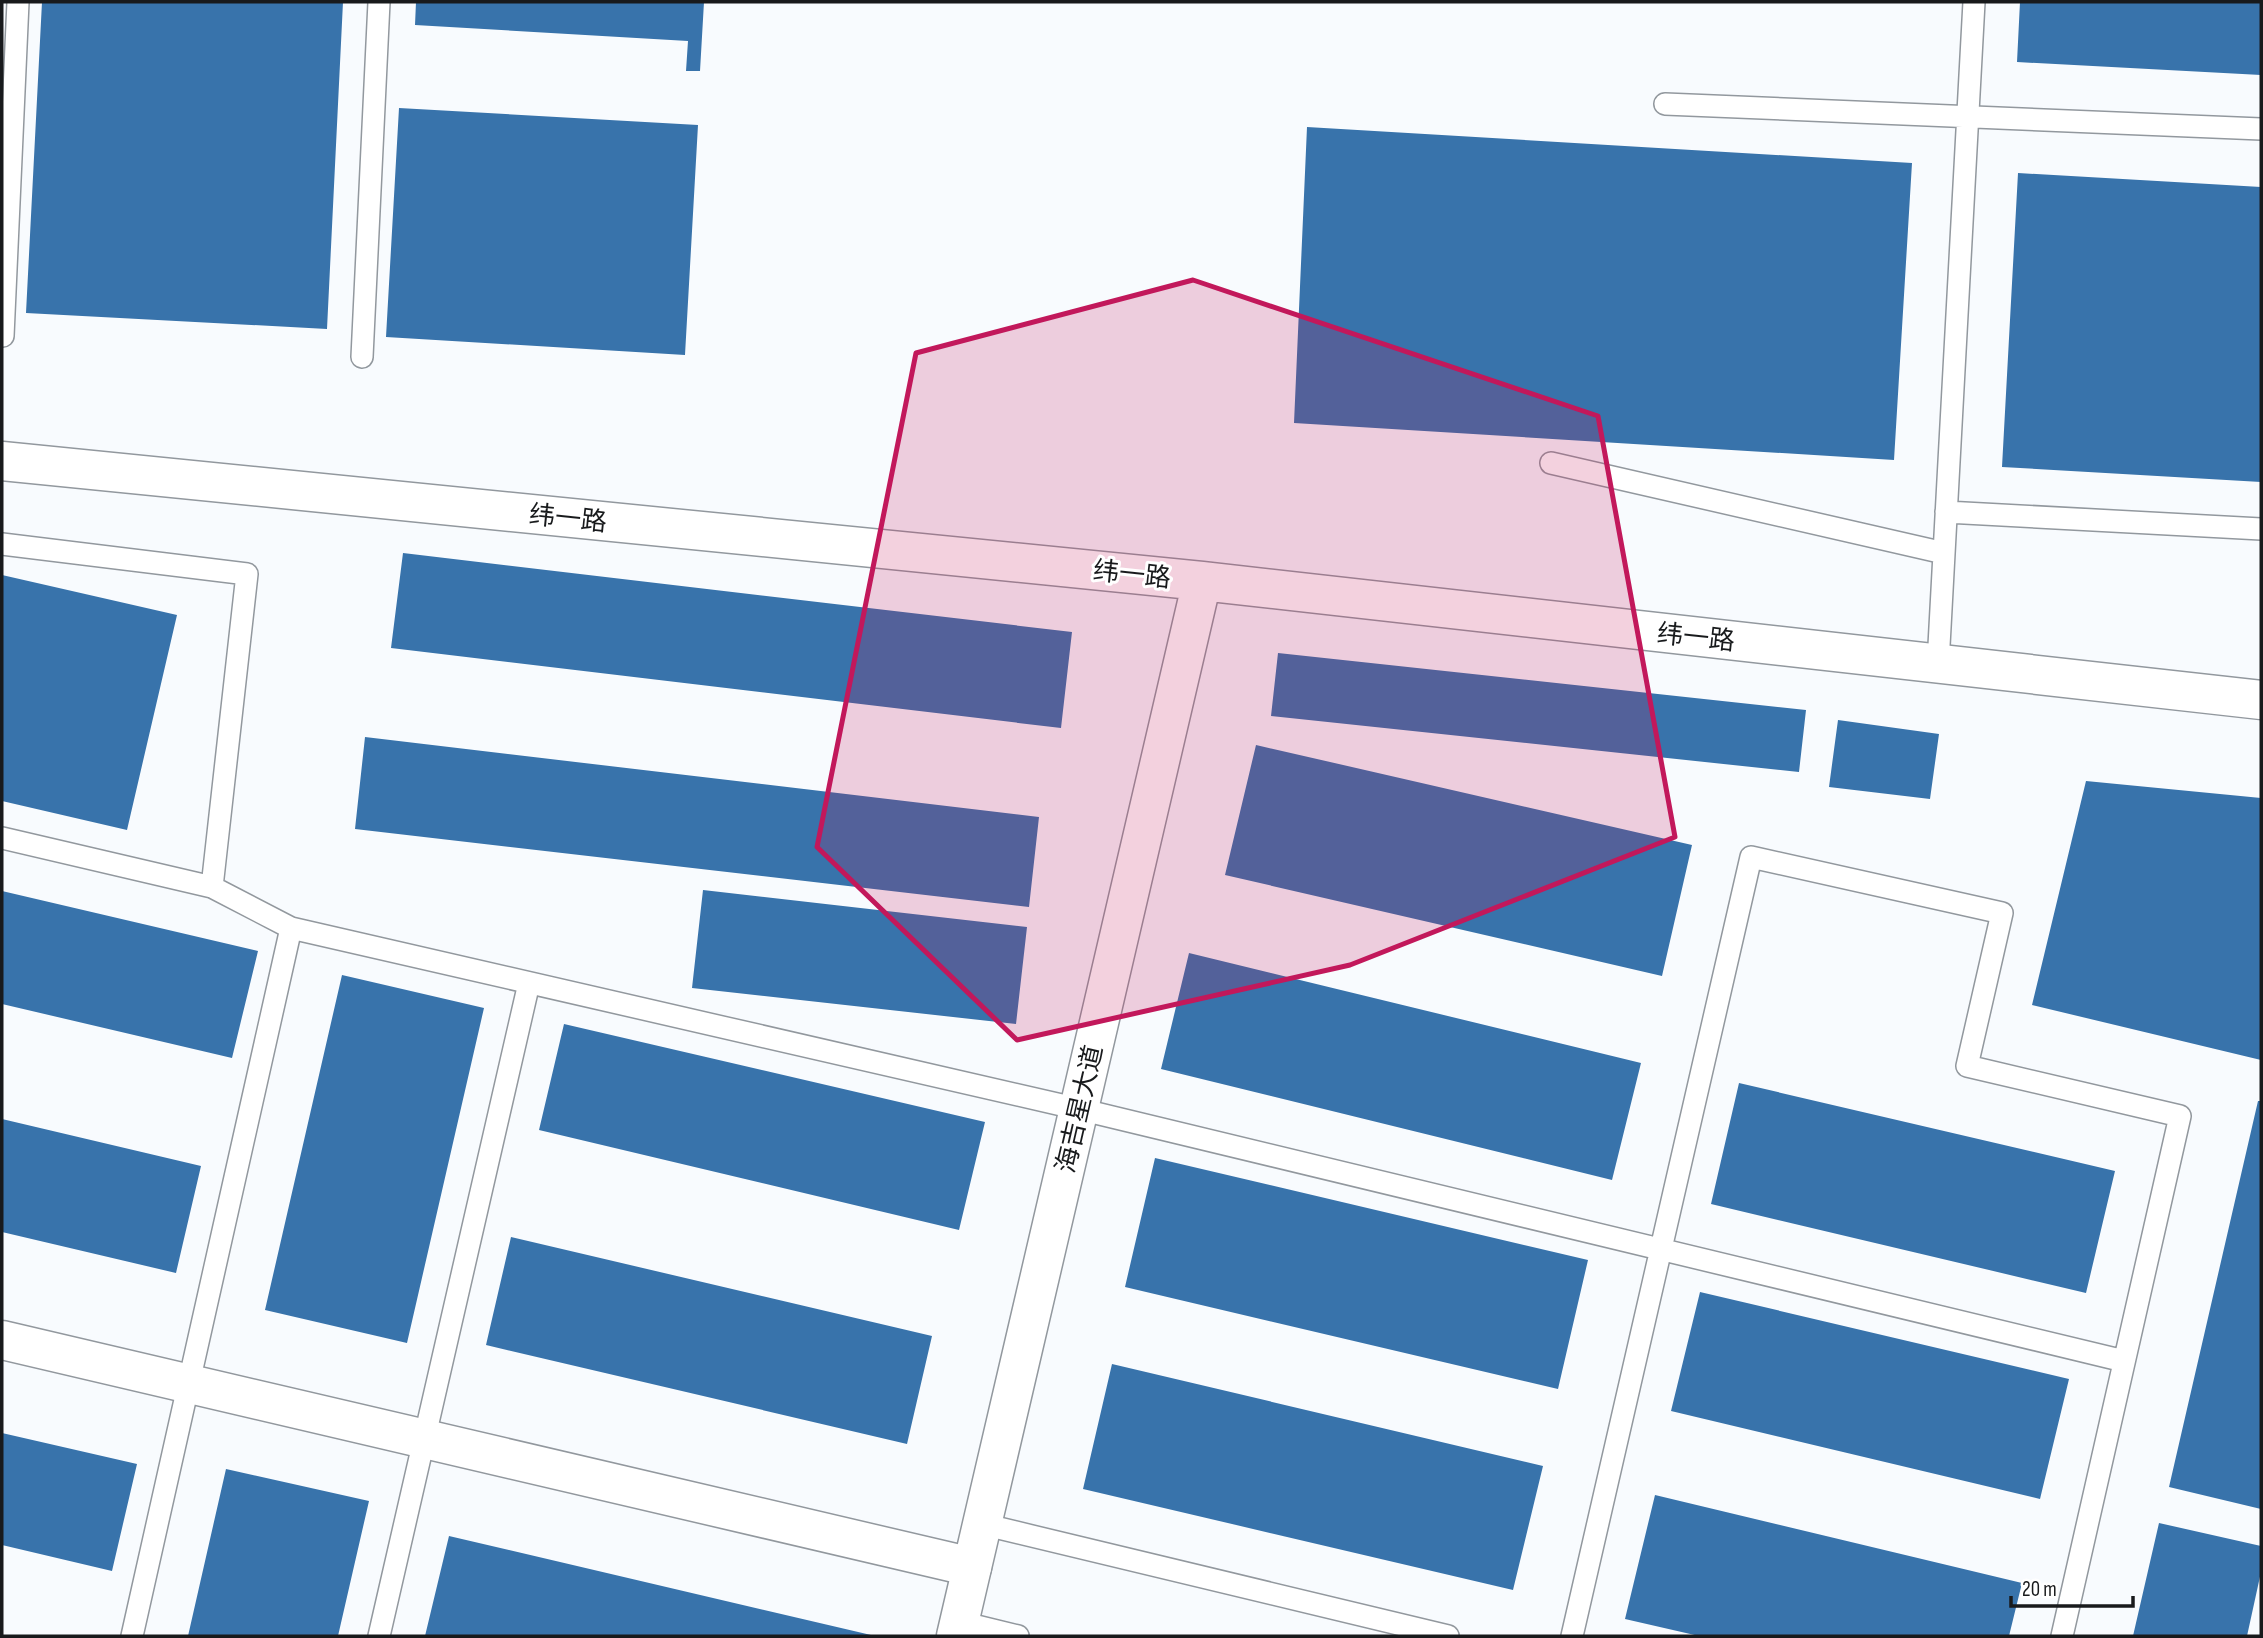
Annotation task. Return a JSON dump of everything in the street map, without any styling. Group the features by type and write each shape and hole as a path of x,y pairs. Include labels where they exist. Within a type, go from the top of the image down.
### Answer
{"street":[{"name":"纬一路","path":"2,461 1202,581 2261,700"},
{"name":"海吉星大道","path":"958,1629 1202,581"},
{"path":"2,1340 972,1567"}],"lane":[{"path":"3,336 18,2"},
{"path":"362,357 379,2"},
{"path":"1938,664 1974,2"},
{"path":"1665,104 2261,129"},
{"path":"1550,463 1944,553"},
{"path":"1946,512 2261,529"},
{"path":"2,544 247,574 212,887"},
{"path":"2,838 212,887 291,928 1079,1109 2124,1361"},
{"path":"1572,1636 1752,857 2002,913 1967,1066 2180,1116 2062,1636"},
{"path":"132,1636 291,928"},
{"path":"379,1636 529,983"},
{"path":"982,1524 1448,1636"},
{"path":"958,1629 1018,1636"}],"highlighted area":[{"path":"1193,280 1598,416 1675,837 1350,965 1017,1040 817,847 916,353"}],"building":[{"path":"42,2 343,2 327,329 26,313"},
{"path":"416,2 704,2 700,71 686,71 688,41 415,25"},
{"path":"2020,2 2261,2 2261,75 2017,62"},
{"path":"399,108 698,125 685,355 386,337"},
{"path":"1307,127 1912,163 1894,460 1294,423"},
{"path":"2018,173 2261,187 2261,482 2002,467"},
{"path":"403,553 1072,632 1061,728 391,648"},
{"path":"2,575 177,615 127,830 2,801"},
{"path":"1278,653 1806,710 1799,772 1271,716"},
{"path":"1838,720 1939,734 1930,799 1829,787"},
{"path":"365,737 1039,817 1029,907 355,829"},
{"path":"1256,745 1692,845 1662,976 1225,875"},
{"path":"2086,781 2261,798 2261,1060 2032,1005"},
{"path":"703,890 1027,927 1016,1024 692,988"},
{"path":"2,891 258,951 232,1058 2,1004"},
{"path":"1189,953 1641,1063 1612,1180 1161,1069"},
{"path":"342,975 484,1008 407,1343 265,1310"},
{"path":"564,1024 985,1122 959,1230 539,1130"},
{"path":"1739,1083 2115,1171 2086,1293 1711,1204"},
{"path":"2258,1101 2261,1101 2261,1509 2169,1487"},
{"path":"2,1119 201,1166 176,1273 2,1232"},
{"path":"1155,1158 1588,1260 1558,1389 1125,1287"},
{"path":"511,1237 932,1336 907,1444 486,1345"},
{"path":"1700,1292 2069,1379 2040,1499 1671,1411"},
{"path":"1112,1364 1543,1466 1513,1590 1083,1489"},
{"path":"2,1433 137,1464 112,1571 2,1545"},
{"path":"226,1469 369,1501 338,1636 188,1636"},
{"path":"1655,1495 2022,1583 2009,1636 1699,1636 1625,1619"},
{"path":"2159,1523 2261,1546 2261,1572 2247,1636 2133,1636"},
{"path":"449,1536 871,1635 871,1636 425,1636"}]}
